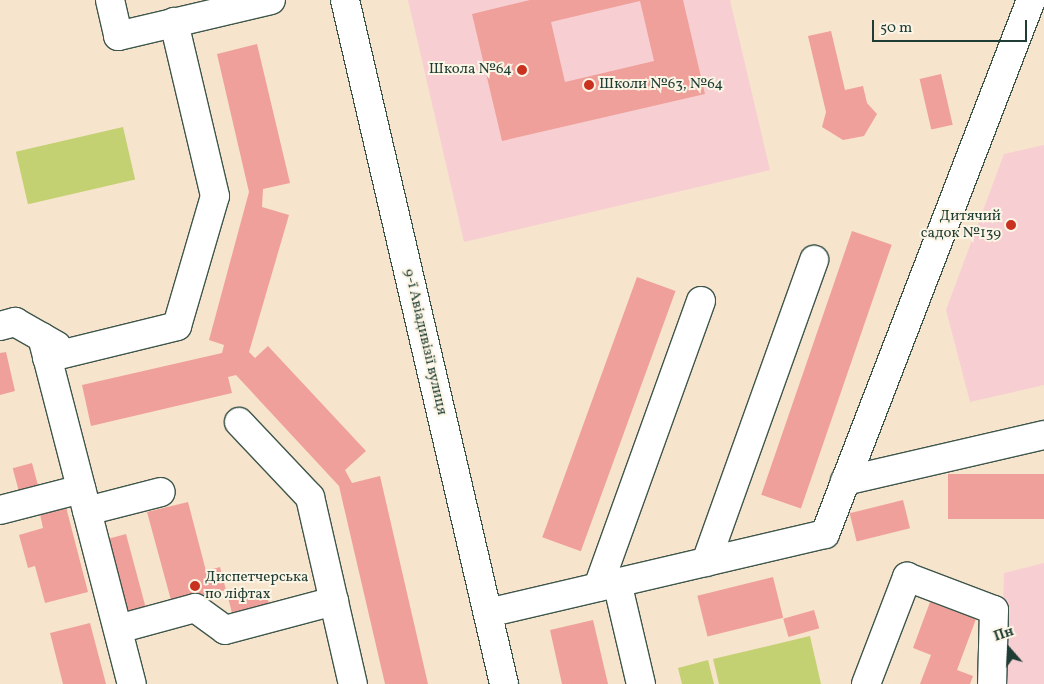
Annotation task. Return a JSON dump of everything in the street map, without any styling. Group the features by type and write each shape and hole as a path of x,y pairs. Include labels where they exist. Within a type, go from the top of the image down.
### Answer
{"street":[{"path":"110,0 118,36 270,0"},
{"name":"9-ї Авіадивізії вулиця","path":"345,0 504,684"},
{"path":"488,613 825,534 1031,0"},
{"path":"52,349 177,326 215,196 174,22"},
{"path":"706,562 814,260"},
{"path":"641,684 608,585 701,301"},
{"path":"0,326 15,322 52,349 84,500 132,684"},
{"path":"239,422 310,497 353,684"},
{"path":"845,481 1044,435"},
{"path":"0,510 161,492"},
{"path":"866,684 907,577 994,610 992,684"},
{"path":"118,629 195,608 225,630 334,601"}],"shaded area":[{"name":"Школи №63, №64","path":"408,0 730,0 770,170 464,242"},
{"name":"Дитячий садок №139","path":"1044,145 1044,385 970,402 946,310 1004,154"},
{"path":"1044,563 1044,684 1001,684 1004,573"}],"green space":[{"path":"123,127 135,180 28,204 16,152"},
{"path":"810,636 821,684 719,684 713,659"},
{"path":"708,660 714,684 682,684 678,668"}],"building":[{"path":"530,0 683,0 705,94 502,141 472,14","holes":["640,1 654,61 565,82 551,22"]},
{"path":"831,31 845,90 863,86 867,103 877,114 864,136 843,140 822,127 826,112 808,36"},
{"path":"257,44 290,183 263,189 262,207 289,215 249,352 255,358 268,346 366,451 345,470 352,483 380,476 428,684 385,684 339,486 236,375 228,377 232,393 91,426 82,385 222,353 224,345 209,340 249,192 217,54"},
{"path":"941,74 953,125 931,130 920,79"},
{"path":"852,231 892,245 801,508 761,495"},
{"path":"637,277 676,291 581,551 542,537"},
{"path":"6,352 15,391 0,395 0,353"},
{"path":"32,463 38,485 19,490 13,468"},
{"path":"948,474 1044,474 1044,519 948,519"},
{"path":"903,500 910,528 857,541 850,513"},
{"path":"188,502 206,571 220,567 226,590 172,604 147,512"},
{"path":"66,507 88,592 45,603 35,566 28,568 19,535 43,528 40,514"},
{"path":"126,534 147,612 128,617 107,539"},
{"path":"773,577 783,618 707,637 697,596"},
{"path":"265,589 270,608 233,618 228,599"},
{"path":"930,602 976,619 957,670 973,676 970,684 920,684 931,655 913,648"},
{"path":"814,610 819,628 788,637 783,619"},
{"path":"593,620 608,684 562,684 550,630"},
{"path":"90,623 106,684 63,684 50,633"}],"place":[{"name":"Школа №64","path":"522,70"},
{"name":"Школи №63, №64","path":"589,85"},
{"name":"Дитячий садок №139","path":"1011,225"},
{"name":"Диспетчерська по ліфтах","path":"195,586"}]}
